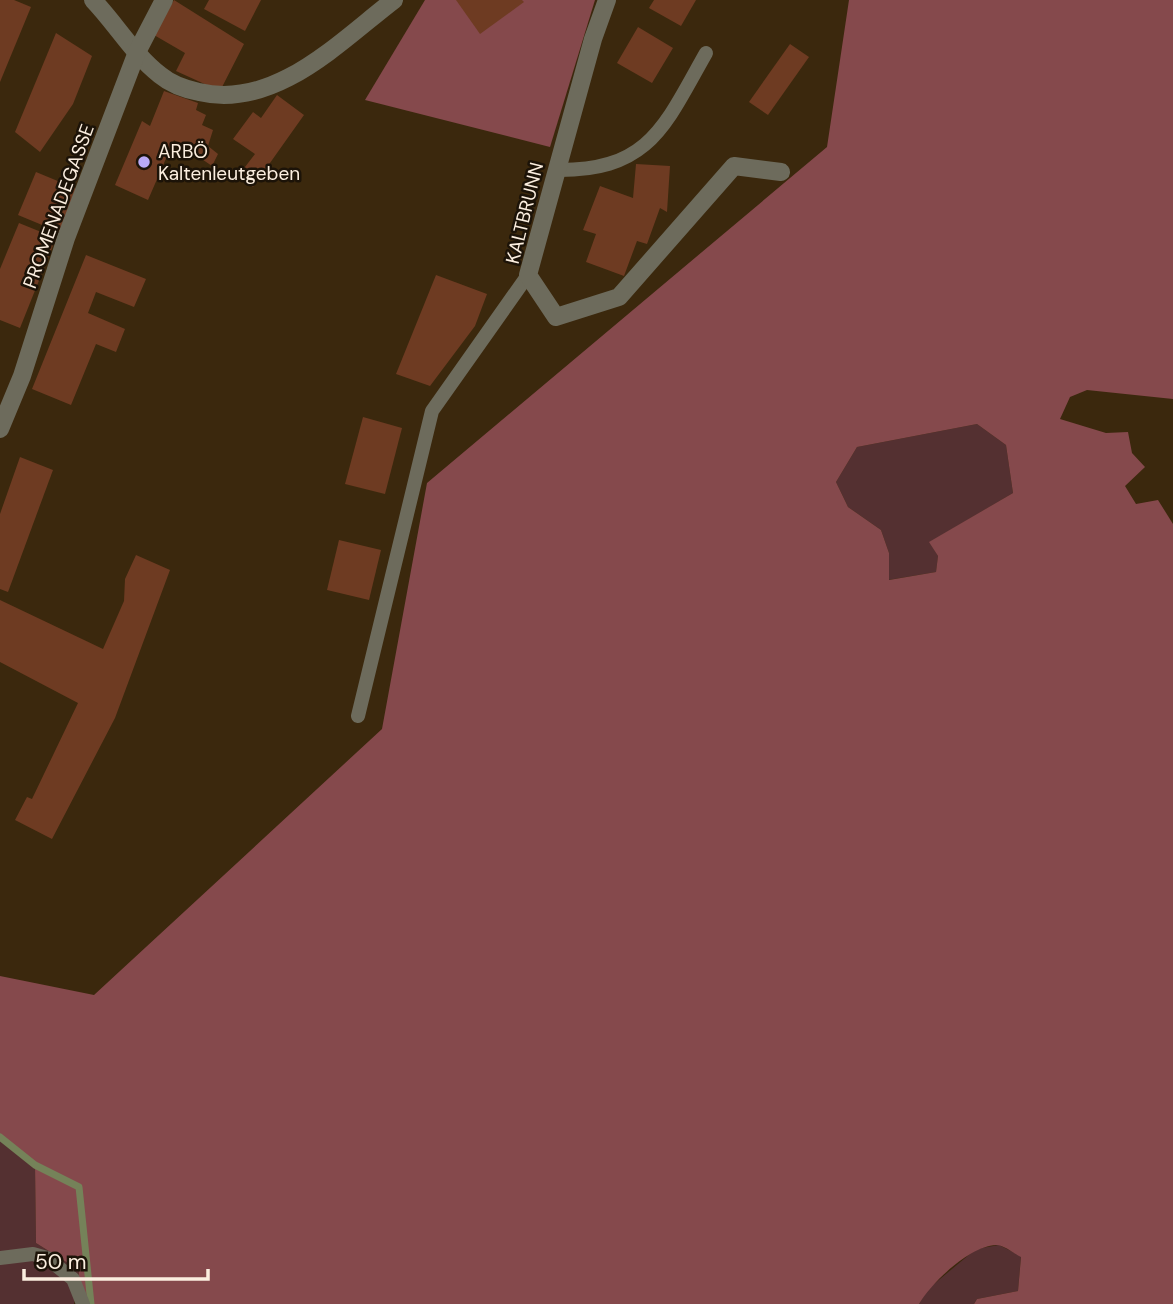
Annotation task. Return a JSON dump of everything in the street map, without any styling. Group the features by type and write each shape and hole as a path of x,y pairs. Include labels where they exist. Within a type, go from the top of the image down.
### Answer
{"street":[{"path":"93,0 161,77 176,86 211,95 245,94 262,90 295,73 394,0"},
{"name":"PROMENADEGASSE","path":"0,426 22,376 66,239 137,52 164,0"},
{"name":"KALTBRUNN","path":"607,0 593,39 528,275 556,317 619,297 734,166 780,172"}],"lane":[{"path":"557,170 606,166 627,158 643,147 667,119 706,53"},
{"path":"358,716 432,411 528,275"},
{"path":"0,1258 33,1254 47,1258 73,1279 83,1304"}],"shaded area":[{"path":"425,0 595,0 550,147 365,100"},
{"path":"849,0 1173,0 1173,399 1087,390 1070,397 1060,419 1106,433 1128,432 1132,453 1145,467 1125,486 1136,504 1158,500 1173,524 1173,1304 974,1304 977,1299 1018,1291 1021,1257 996,1245 964,1258 933,1286 919,1304 76,1304 79,1270 36,1243 35,1165 0,1137 0,976 94,995 382,729 427,483 827,147","holes":["977,424 1006,445 1013,493 929,542 938,556 936,572 889,580 889,553 881,530 848,507 836,482 857,447"]},
{"path":"977,424 1006,445 1013,493 930,542 938,556 936,572 888,580 889,553 881,530 848,507 836,482 857,447"},
{"path":"0,1137 35,1165 36,1243 79,1270 74,1304 0,1304"},
{"path":"999,1245 1021,1256 1018,1291 977,1299 974,1304 919,1304 928,1289 976,1249"}],"building":[{"path":"0,0 14,0 31,7 0,82"},
{"path":"174,0 244,44 220,91 176,71 185,53 154,35"},
{"path":"209,0 261,0 245,31 204,9"},
{"path":"456,0 522,0 524,2 480,34"},
{"path":"654,0 696,0 681,26 649,8"},
{"path":"638,27 673,48 652,83 617,63"},
{"path":"56,33 92,56 73,104 40,152 15,132"},
{"path":"790,44 809,57 768,115 749,102"},
{"path":"164,91 198,103 196,110 206,115 202,125 213,130 208,146 218,154 212,166 174,140 148,200 115,185 142,121 150,126"},
{"path":"277,95 304,115 253,187 238,176 255,154 233,139 253,112 261,118"},
{"path":"636,164 670,166 667,212 660,208 647,244 637,241 624,276 586,262 596,234 583,230 600,186 633,198"},
{"path":"36,172 77,189 59,232 18,215"},
{"path":"19,223 56,238 20,328 0,320 0,269"},
{"path":"86,255 146,279 134,307 96,292 88,313 125,329 116,352 96,344 71,405 32,389"},
{"path":"436,275 487,294 475,326 430,386 396,374"},
{"path":"363,417 402,428 385,494 345,484"},
{"path":"20,457 53,470 8,592 0,589 0,514"},
{"path":"339,540 381,550 369,600 327,590"},
{"path":"136,555 170,570 115,718 52,839 15,820 27,797 32,799 78,703 0,662 0,600 103,649 124,601 125,579"}],"waterway":[{"path":"0,1137 35,1165 79,1187 91,1304"}],"place":[{"name":"ARBÖ Kaltenleutgeben","path":"144,162"}]}
